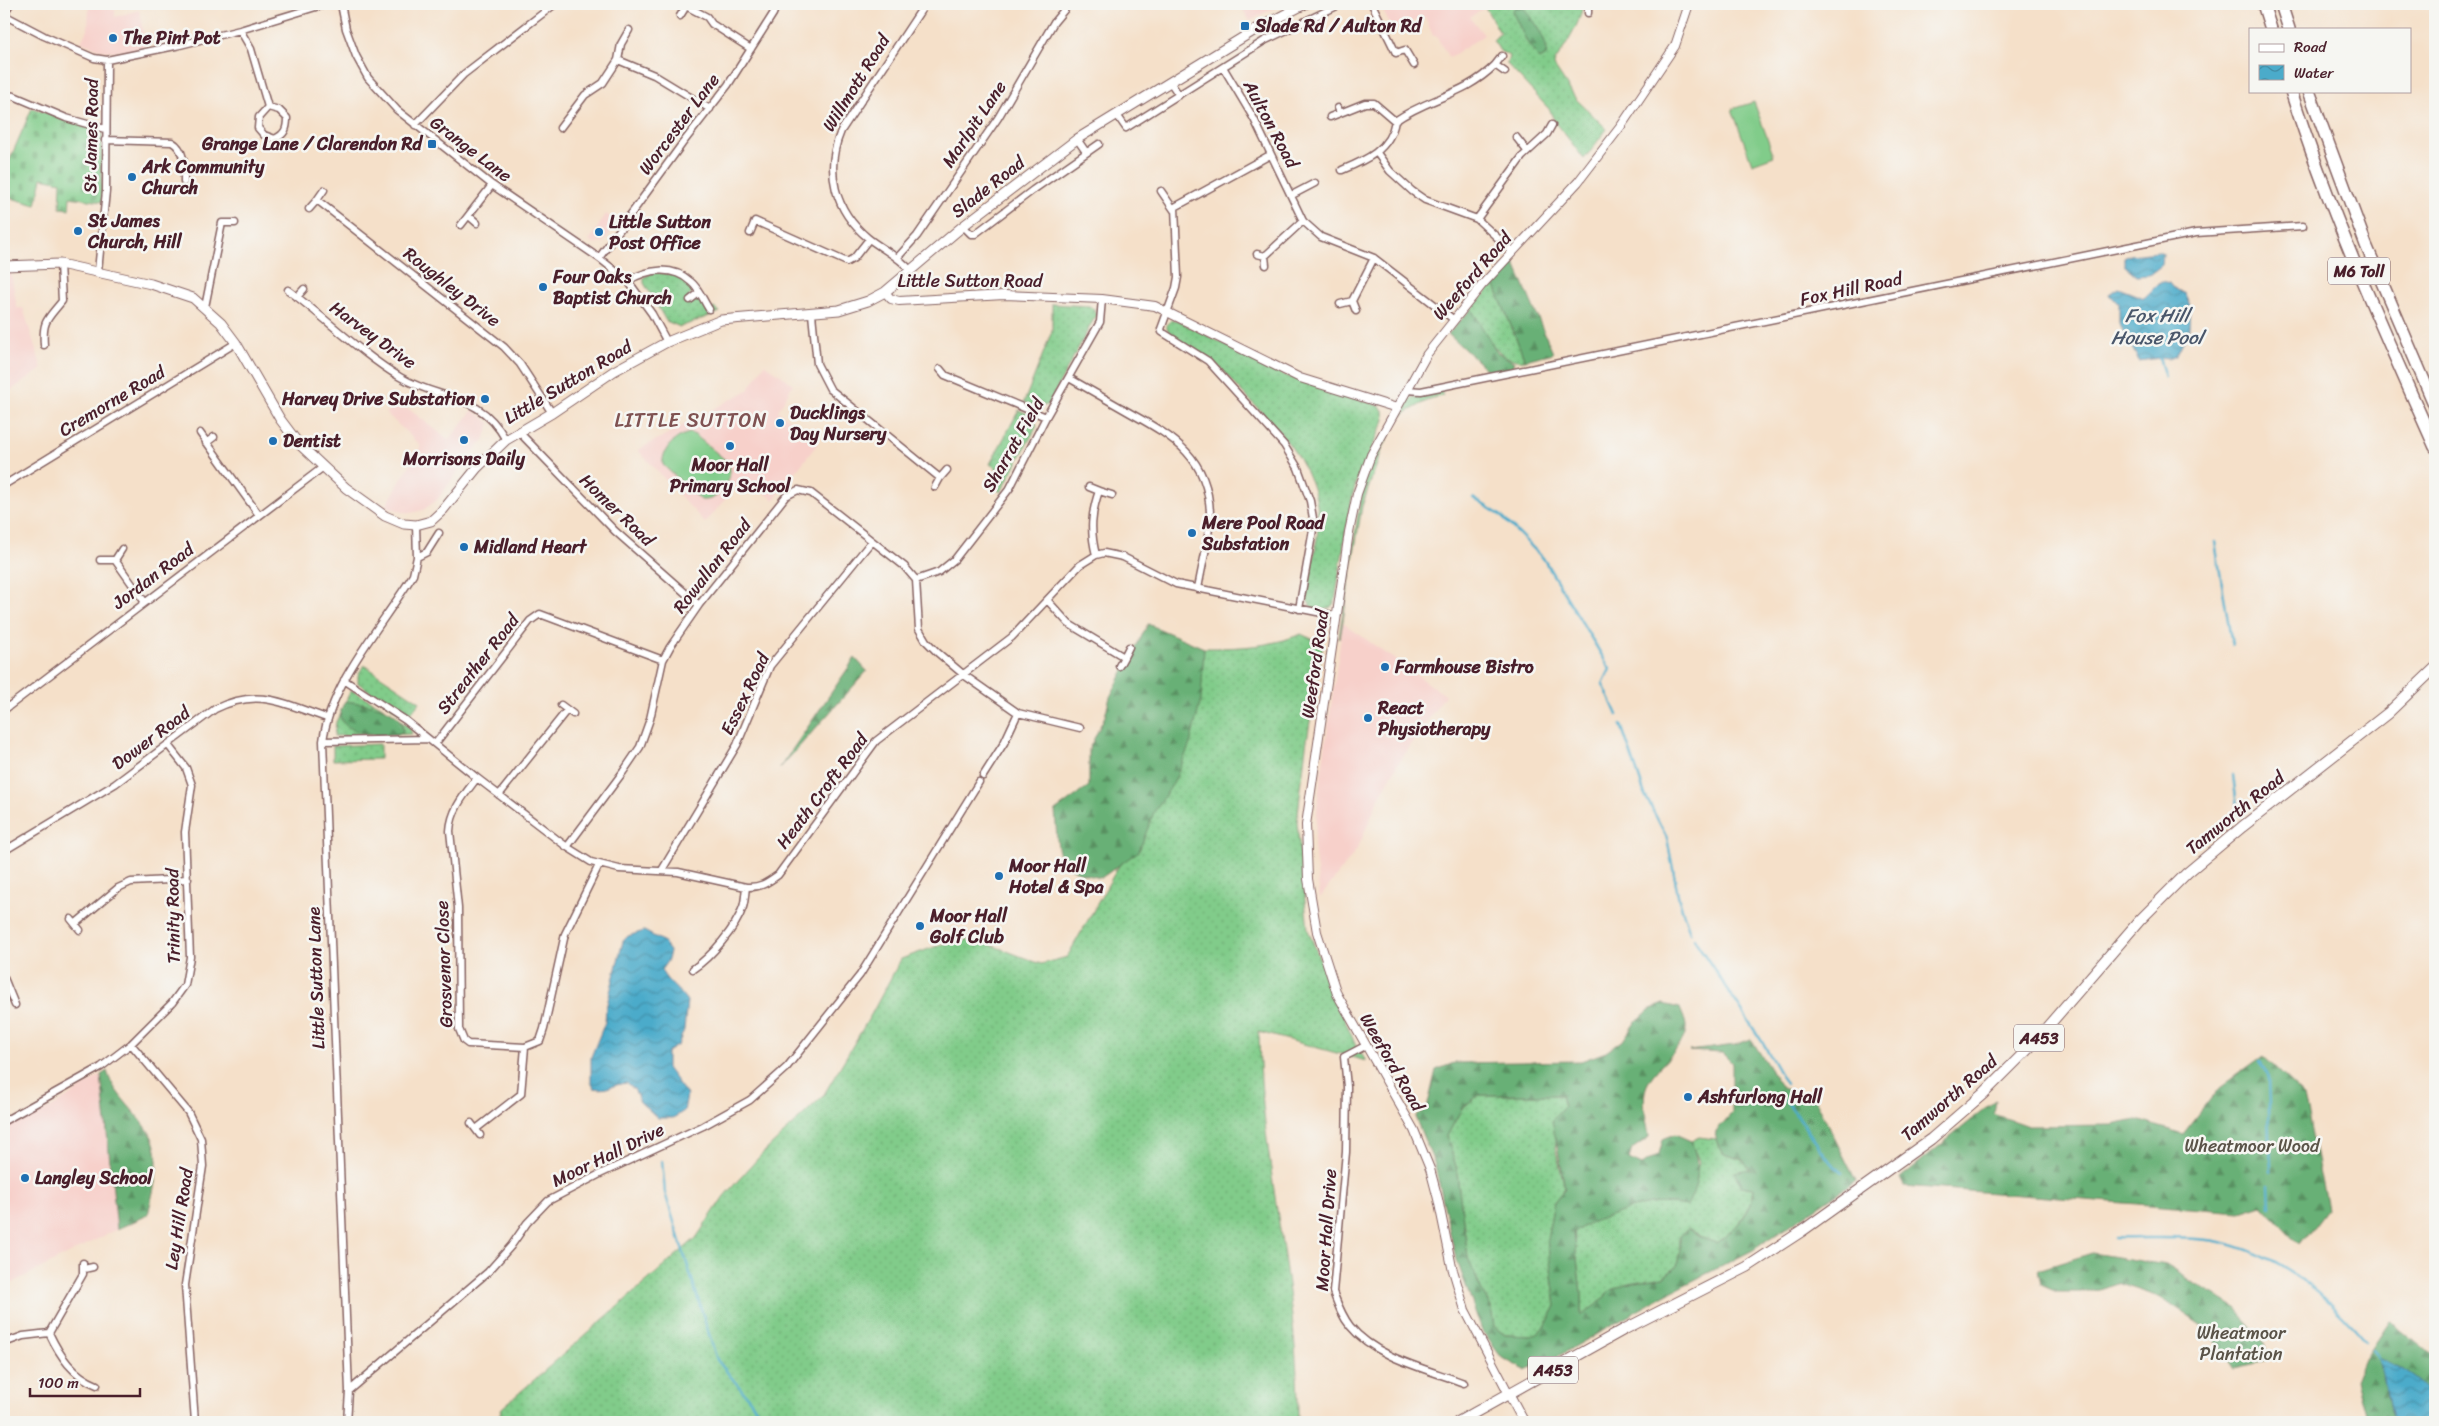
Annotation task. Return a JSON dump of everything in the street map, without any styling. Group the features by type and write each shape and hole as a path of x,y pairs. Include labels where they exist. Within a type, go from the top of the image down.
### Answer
{"highway":[{"path":"2263,4 2271,28"},
{"path":"2281,4 2289,28"},
{"name":"M6 Toll","path":"2291,92 2380,323 2435,447"},
{"name":"M6 Toll","path":"2309,92 2366,245 2435,406"}],"main road":[{"name":"Slade Road","path":"885,292 964,226 1076,139 1257,29 1305,4"},
{"path":"4,266 60,264 98,271 177,291 193,298 205,307 236,343 280,419 298,443 322,468 385,516 404,524 416,525"},
{"name":"Little Sutton Road","path":"416,525 431,521 443,510 477,468 506,440 552,414 614,372 667,342 721,320 757,315 812,314 849,308 885,292"},
{"name":"Tamworth Road","path":"1458,1422 1634,1324 1747,1267 1802,1231 1930,1139 1983,1094 2029,1048 2140,920 2187,873 2242,827 2365,732 2435,668"},
{"path":"1510,1394 1524,1422"}],"street":[{"path":"10,4 4,14 44,36 94,58 107,60 124,58 240,30 319,6 336,4"},
{"name":"Grange Lane","path":"341,4 346,29 356,56 368,78 397,110 492,185 600,258 628,281 652,314 667,342"},
{"path":"414,125 464,74 555,4"},
{"name":"Worcester Lane","path":"600,258 710,109 777,4"},
{"name":"Willmott Road","path":"911,271 898,256 869,239 848,218 835,191 832,172 836,143 841,131 925,4"},
{"name":"Marlpit Lane","path":"898,256 917,236 998,118 1054,22 1069,4"},
{"path":"1117,115 1126,128 1264,41 1341,4"},
{"path":"1372,4 1396,53 1405,50 1414,65"},
{"path":"1588,4 1588,13"},
{"name":"Weeford Road","path":"1510,1394 1465,1310 1452,1267 1430,1169 1414,1130 1337,994 1326,964 1317,932 1308,879 1306,825 1349,532 1357,494 1371,455 1427,354 1453,319 1578,182 1621,126 1675,46 1689,4"},
{"path":"680,16 685,8 688,7 706,16 712,24 750,49"},
{"path":"1257,29 1264,41"},
{"path":"240,30 251,49 268,107"},
{"path":"560,128 585,96 603,83 618,60 621,44 629,30"},
{"path":"1395,121 1425,103 1464,90 1485,75 1502,56"},
{"name":"St James Road","path":"98,271 106,191 107,60"},
{"path":"618,60 654,75 710,109"},
{"path":"1495,65 1505,72"},
{"name":"Aulton Road","path":"1223,67 1254,119 1270,155 1292,195 1303,222 1321,237 1374,258 1453,319"},
{"path":"1170,82 1179,95"},
{"path":"4,98 7,95 14,96 66,118 105,129"},
{"path":"1330,117 1339,110 1365,103 1374,103 1395,121"},
{"path":"268,107 278,110 287,118 287,129 282,136 275,139 264,135 258,128 259,117 268,107"},
{"path":"1342,170 1377,153 1393,134 1395,121"},
{"path":"1477,219 1527,151 1547,134 1552,124"},
{"path":"1516,137 1527,151"},
{"path":"1076,139 1086,152"},
{"path":"105,140 172,142 178,145 182,155 184,182"},
{"path":"964,226 971,234 975,234 1099,144"},
{"path":"1377,153 1390,171 1425,200 1477,219 1513,252"},
{"path":"1174,210 1176,206 1270,155"},
{"name":"Aulton Road","path":"1292,195 1315,183"},
{"path":"461,225 492,185"},
{"path":"309,209 324,190"},
{"path":"1161,190 1174,210 1178,277 1176,288 1161,325 1162,332 1208,361 1284,445 1298,468 1310,501 1314,524 1299,609"},
{"name":"Roughley Drive","path":"317,200 504,348 520,364 552,414"},
{"path":"469,216 477,223"},
{"path":"750,233 755,221 846,262 854,258 869,239"},
{"path":"1265,256 1303,222"},
{"path":"205,307 222,223 235,223"},
{"name":"Fox Hill Road","path":"1407,390 1431,389 2196,233 2303,226"},
{"path":"1256,254 1265,256"},
{"path":"1265,256 1266,265"},
{"path":"1340,304 1352,300 1374,258"},
{"path":"44,345 43,328 45,322 62,301 60,264"},
{"path":"628,281 646,271 664,271 687,278 693,283 709,309"},
{"path":"297,297 304,289"},
{"name":"Harvey Drive","path":"288,290 377,361 402,378 482,409 493,419 506,440"},
{"name":"Little Sutton Road","path":"885,292 891,299 899,301 1004,295 1102,299 1141,303 1166,311 1294,375 1397,408"},
{"path":"690,300 699,294"},
{"name":"Sharrat Field","path":"916,580 939,572 955,559 1010,488 1046,417 1100,322 1102,299"},
{"path":"1352,300 1356,311"},
{"path":"812,314 817,364 830,389 940,478"},
{"name":"Cremorne Road","path":"4,484 236,343"},
{"path":"940,368 945,375 1046,417"},
{"path":"1068,378 1171,436 1192,459 1204,483 1210,513 1209,531 1198,589"},
{"name":"Homer Road","path":"519,432 615,531 699,606"},
{"path":"200,433 259,515"},
{"path":"206,443 214,437"},
{"name":"Jordan Road","path":"4,710 144,601 322,468"},
{"path":"934,487 947,470"},
{"path":"1090,487 1112,495"},
{"name":"Rowallan Road","path":"566,847 623,772 640,746 650,719 663,660 670,647 699,606 786,496 792,492 804,490 811,493 904,566 916,580"},
{"path":"1099,491 1091,520 1091,537 1096,555 1113,554 1176,584 1337,616"},
{"name":"Little Sutton Lane","path":"347,1422 349,1391 323,741 327,718 344,680 413,575 417,557 416,525"},
{"name":"Little Sutton Lane","path":"417,557 427,552 439,533"},
{"name":"Essex Road","path":"662,870 737,745 770,666 871,542"},
{"path":"115,560 122,549"},
{"name":"Heath Croft Road","path":"344,680 405,720 476,778 580,857 599,865 619,869 662,870 746,887 764,886 778,875 876,741 1012,637 1080,565 1096,555"},
{"path":"100,560 115,560"},
{"path":"115,560 144,601"},
{"path":"916,580 917,621 921,635 938,653 964,675 1018,712 1080,728"},
{"path":"1048,601 1069,624 1124,657"},
{"name":"Streather Road","path":"435,744 530,621 540,614 663,660"},
{"path":"1119,666 1129,647"},
{"name":"Dower Road","path":"4,851 115,784 214,709 243,698 255,697 273,699 327,718"},
{"path":"499,795 564,708 573,714"},
{"name":"Moor Hall Drive","path":"349,1391 488,1272 511,1246 526,1223 548,1201 600,1174 703,1126 750,1100 787,1067 860,975 1004,742 1018,712"},
{"path":"323,741 428,739"},
{"name":"Trinity Road","path":"4,1121 101,1068 130,1044 180,994 188,976 190,956 185,832 192,785 186,768 168,745"},
{"name":"Grosvenor Close","path":"476,778 455,808 450,820 458,908 458,1029 464,1041 468,1044 525,1047"},
{"path":"480,1135 474,1126 521,1094 525,1047 536,1045 542,1035 565,934 599,865"},
{"path":"75,924 118,888 130,882 188,879"},
{"path":"693,969 706,960 724,939 743,908 746,887"},
{"path":"4,978 15,1004"},
{"path":"4,1002 11,998"},
{"name":"Ley Hill Road","path":"130,1044 188,1112 201,1139 203,1166 185,1285 195,1422"},
{"name":"Moor Hall Drive","path":"1365,1046 1344,1057 1347,1087 1346,1152 1333,1292 1341,1313 1351,1328 1375,1346 1398,1359 1464,1383"},
{"path":"49,1333 83,1274 83,1266 93,1267"},
{"path":"4,1343 23,1336 49,1333"},
{"path":"49,1333 62,1359 89,1385 97,1384"}],"shaded area":[{"path":"1239,4 1282,4 1250,21"},
{"path":"1380,4 1489,5 1470,17 1484,35 1449,58 1436,36 1433,36 1425,17 1392,30"},
{"path":"89,5 115,10 115,17 139,10 146,47 132,51 104,51 81,42 88,28"},
{"path":"606,214 618,222 603,243 594,244 589,241"},
{"path":"11,272 17,308 23,308 42,369 4,395 4,273"},
{"name":"Moor Hall Primary School","path":"765,364 793,384 778,411 818,443 774,500 744,477 705,523 638,450 748,390"},
{"path":"397,400 449,440 473,410 490,423 484,440 470,455 437,500 423,510 411,513 386,506 421,446 386,413"},
{"path":"1343,623 1445,695 1396,767 1378,800 1358,848 1320,898 1314,846 1318,797"},
{"path":"101,1075 117,1229 4,1287 4,1128 51,1108"}],"green space":[{"path":"1492,4 1582,4 1577,25 1555,61 1554,66 1576,99 1607,129 1584,159 1554,120 1549,109 1507,64 1509,56 1500,51 1493,40 1500,33 1485,7"},
{"path":"1516,6 1523,6 1539,30 1545,43 1546,56 1539,59 1528,44 1512,11"},
{"path":"1754,102 1774,156 1752,164 1732,109"},
{"path":"32,108 102,131 102,202 70,197 69,209 60,208 61,182 42,178 36,205 4,196 4,173"},
{"path":"1514,262 1553,353 1525,360 1494,284"},
{"path":"654,272 676,275 687,279 693,287 688,298 702,300 709,310 715,308 720,312 680,327 666,321 644,283 644,277"},
{"path":"1494,284 1525,360 1515,360 1506,357 1499,351 1486,335 1471,309"},
{"path":"1052,304 1089,306 1094,309 1096,315 1048,405 1036,407 1024,402 1052,331"},
{"path":"1471,309 1497,352 1514,362 1511,369 1489,372 1448,334"},
{"path":"1171,320 1177,320 1284,375 1380,406 1384,412 1385,420 1356,482 1349,511 1335,601 1328,609 1312,608 1307,600 1317,537 1318,512 1311,483 1304,468 1286,440 1224,371 1207,357 1185,345 1172,335 1166,325"},
{"path":"1441,391 1444,396 1432,398 1402,415 1395,424 1382,450 1362,506 1339,638 1362,488 1370,466 1407,399"},
{"path":"1019,410 1033,416 1037,426 1001,492 991,486 999,470 990,464"},
{"path":"690,433 729,463 729,476 724,489 720,494 708,500 701,500 663,465 664,454 670,444 679,437"},
{"path":"1148,624 1204,648 1201,700 1190,744 1174,782 1154,812 1139,851 1101,878 1074,870 1061,858 1058,849 1055,811 1089,786 1089,749 1105,716 1110,697"},
{"path":"1301,634 1323,644 1306,746 1297,822 1308,930 1355,1044 1366,1061 1259,1032 1266,1130 1293,1324 1298,1422 497,1422 502,1408 696,1238 724,1196 761,1155 823,1096 872,1013 901,959 954,940 978,940 1041,964 1067,957 1188,744 1204,648 1253,646 1277,642"},
{"path":"855,658 867,671 779,769"},
{"path":"364,665 420,702 407,718 358,683 358,675"},
{"path":"351,690 381,706 410,728 412,734 334,736 336,722"},
{"path":"345,701 372,705 390,711 397,716 403,732 378,735 350,728 343,723 340,716"},
{"path":"380,744 380,759 333,760 333,746"},
{"path":"1663,1004 1680,1008 1686,1027 1685,1034 1677,1049 1648,1083 1644,1102 1649,1137 1632,1149 1629,1159 1642,1165 1659,1154 1663,1139 1675,1134 1691,1141 1697,1167 1696,1182 1687,1206 1665,1203 1648,1204 1592,1222 1574,1233 1581,1293 1581,1316 1597,1305 1610,1291 1625,1284 1663,1277 1677,1267 1680,1236 1688,1229 1702,1238 1716,1243 1730,1232 1747,1213 1754,1188 1741,1186 1734,1172 1750,1169 1743,1160 1724,1154 1715,1139 1716,1131 1732,1113 1732,1063 1722,1053 1689,1051 1735,1045 1751,1039 1782,1088 1815,1099 1856,1181 1753,1250 1665,1295 1562,1354 1525,1370 1502,1358 1482,1331 1455,1255 1435,1165 1415,1117 1427,1108 1436,1070 1454,1063 1581,1061 1606,1052 1624,1039 1634,1024 1649,1010","holes":["1479,1095 1561,1095 1564,1107 1552,1120 1565,1188 1554,1202 1547,1239 1556,1306 1545,1327 1532,1336 1505,1335 1494,1327 1491,1307 1482,1292 1468,1258 1456,1167 1447,1136 1462,1108"]},
{"name":"Wheatmoor Wood","path":"2263,1056 2304,1095 2327,1209 2300,1245 2262,1205 2240,1212 1904,1186 1900,1178 1996,1100 1994,1114 2028,1126 2113,1125 2137,1120 2183,1134 2220,1087"},
{"path":"107,1071 117,1091 146,1127 152,1137 157,1154 155,1181 148,1215 117,1229 101,1075"},
{"path":"1479,1095 1561,1095 1564,1108 1555,1147 1565,1188 1554,1202 1547,1239 1556,1306 1545,1327 1532,1336 1505,1335 1494,1327 1491,1307 1482,1292 1468,1258 1456,1167 1447,1136 1462,1108"},
{"path":"1699,1137 1715,1139 1724,1154 1743,1160 1750,1169 1741,1186 1754,1188 1753,1197 1746,1213 1730,1232 1716,1243 1702,1238 1688,1229 1680,1236 1677,1267 1663,1277 1625,1284 1610,1291 1597,1305 1581,1317 1581,1293 1574,1233 1596,1220 1648,1204 1665,1203 1687,1206 1699,1162 1691,1141"},
{"name":"Wheatmoor Plantation","path":"2092,1253 2166,1265 2232,1306 2265,1342 2271,1360 2234,1368 2208,1330 2160,1297 2117,1283 2090,1292 2057,1292 2041,1285 2038,1270"},
{"path":"2390,1321 2435,1358 2435,1401 2410,1376 2396,1366 2379,1358 2391,1414 2395,1422 2367,1422 2356,1381 2365,1359"}],"water":[{"path":"2158,252 2163,254 2162,265 2149,275 2137,276 2124,265 2124,258 2130,255"},
{"name":"Fox Hill House Pool","path":"2161,281 2169,283 2172,287 2185,294 2190,305 2189,330 2176,356 2169,359 2159,358 2139,361 2119,323 2119,302 2110,297 2109,294 2118,288 2144,298"},
{"path":"644,931 661,940 670,951 668,960 661,970 687,1001 684,1030 678,1045 667,1052 667,1068 687,1095 684,1111 673,1118 658,1118 640,1102 634,1089 627,1083 598,1089 594,1088 591,1082 591,1057 605,1022 606,1008 623,941 628,936"},
{"path":"2379,1357 2419,1382 2432,1395 2436,1404 2435,1422 2395,1422 2391,1414"}],"waterway":[{"path":"2159,358 2165,377"},
{"path":"1473,498 1500,515 1543,558 1610,669 1603,684 1617,715"},
{"path":"2215,542 2232,645"},
{"path":"1621,725 1645,795 1667,838 1679,900 1690,933"},
{"path":"2233,775 2238,814"},
{"path":"1694,939 1761,1040 1786,1084"},
{"path":"2260,1061 2268,1078 2271,1171"},
{"path":"1786,1101 1831,1163 1843,1173"},
{"path":"662,1161 665,1193 717,1360 751,1401 764,1422"},
{"path":"2269,1185 2270,1206"},
{"path":"2115,1238 2204,1239 2238,1247 2259,1255 2280,1265 2317,1292 2366,1341"},
{"path":"2373,1350 2379,1357"}],"place":[{"name":"Slade Rd / Aulton Rd","path":"1245,26"},
{"name":"The Pint Pot","path":"113,38"},
{"name":"Grange Lane / Clarendon Rd","path":"432,144"},
{"name":"Ark Community Church","path":"132,177"},
{"name":"St James Church, Hill","path":"78,231"},
{"name":"Little Sutton Post Office","path":"599,232"},
{"name":"Four Oaks Baptist Church","path":"543,287"},
{"name":"Harvey Drive Substation","path":"485,399"},
{"name":"Ducklings Day Nursery","path":"780,423"},
{"name":"Morrisons Daily","path":"464,440"},
{"name":"Dentist","path":"273,441"},
{"name":"Moor Hall Primary School","path":"730,446"},
{"name":"Mere Pool Road Substation","path":"1192,533"},
{"name":"Midland Heart","path":"464,547"},
{"name":"Farmhouse Bistro","path":"1385,667"},
{"name":"React Physiotherapy","path":"1368,718"},
{"name":"Moor Hall Hotel & Spa","path":"999,876"},
{"name":"Moor Hall Golf Club","path":"920,926"},
{"name":"Ashfurlong Hall","path":"1688,1097"},
{"name":"Langley School","path":"25,1178"}],"district":[{"name":"LITTLE SUTTON","path":"691,420"}]}
